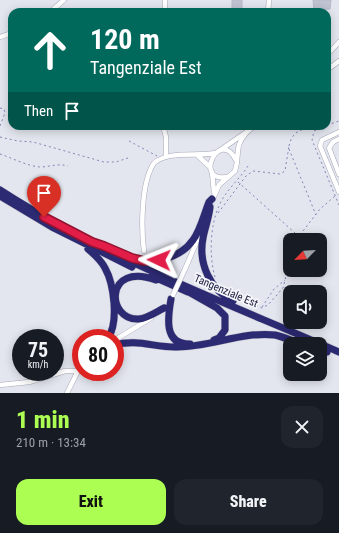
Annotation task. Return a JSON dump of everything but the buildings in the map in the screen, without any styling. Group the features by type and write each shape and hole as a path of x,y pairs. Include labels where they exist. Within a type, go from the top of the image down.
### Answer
{"highway":[{"name":"Tangenziale Est","path":"0,190 37,213 92,242 264,320 339,352"},
{"name":"Tangenziale Est","path":"0,196 63,233 170,284 292,337"},
{"path":"92,242 137,259 152,261 168,258 182,250 193,240 209,202 212,200"},
{"path":"212,200 202,243 202,257 206,272 222,294 264,320"},
{"path":"63,233 95,255 104,265 108,273 115,317 112,329"},
{"path":"164,308 144,318 131,318 120,311 117,306 115,294 122,282 132,276 145,276 170,284"},
{"path":"172,297 167,322 170,331 177,339 186,344 191,344 219,338 225,330 225,316 217,308 187,291"},
{"path":"124,344 136,342 164,346 188,347 264,335 283,338"},
{"path":"327,353 339,357"}],"street":[{"path":"55,8 64,0"},
{"path":"331,51 339,42"},
{"path":"163,157 166,137 164,130"},
{"path":"212,200 211,159 217,152 250,130"},
{"path":"124,334 164,308 172,297 219,185 235,171 239,143 250,130"},
{"path":"337,194 320,146 320,142 325,138 339,132"},
{"path":"339,139 333,142 329,148 339,174"},
{"path":"144,251 142,238 143,201 152,166 163,157 193,153 205,155 217,152 228,152 236,160"},
{"path":"193,153 201,157 218,176 228,176"},
{"path":"0,385 28,382 65,371 72,371"},
{"path":"67,393 72,381"}],"path":[{"path":"0,108 4,109 5,113 0,126"},
{"path":"217,214 241,183 253,171 283,173 286,167 291,139 297,131 300,130"},
{"path":"0,137 18,141 34,142 104,162 116,162 128,158"},
{"path":"129,142 163,157"},
{"path":"289,146 316,215"},
{"path":"0,154 38,166 54,164 68,166"},
{"path":"216,279 212,248 217,214 219,207 228,191 237,182 248,166"},
{"path":"237,182 241,183 295,233"},
{"path":"302,233 316,215 337,194"},
{"path":"235,296 261,308 268,305 283,288 287,277"},
{"path":"261,308 265,305 274,289 286,280"}],"route":[{"path":"44,217 92,242 132,258 144,261 159,260"}]}
